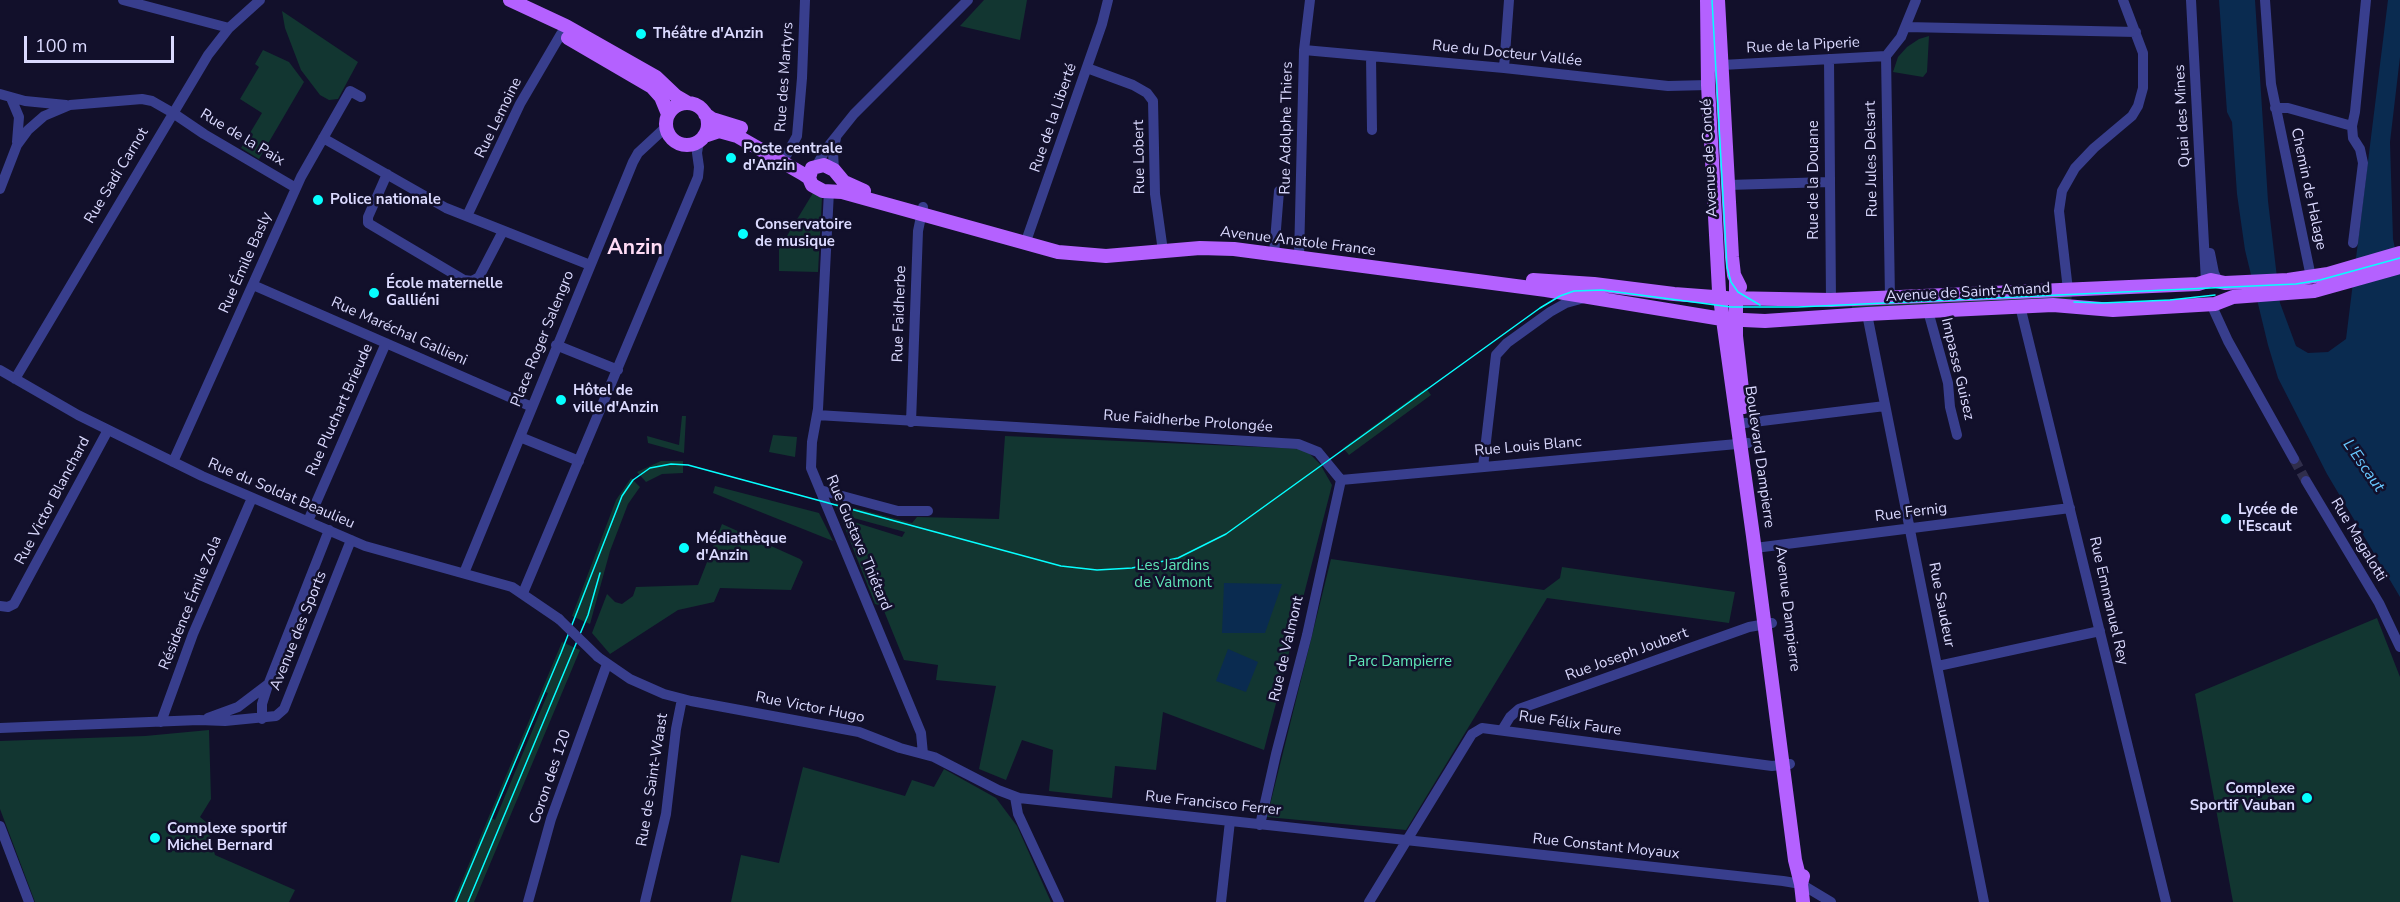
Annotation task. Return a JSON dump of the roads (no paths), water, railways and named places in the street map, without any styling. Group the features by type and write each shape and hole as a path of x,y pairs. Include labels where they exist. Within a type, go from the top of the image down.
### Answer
{"main road":[{"path":"1707,0 1708,85 1718,276 1727,298 1742,424"},
{"name":"Avenue de Condé","path":"1718,0 1732,257 1736,281 1727,298"},
{"path":"513,2 566,26 656,77 676,96 697,105 705,114 708,125 701,139 689,145 678,143 670,137 661,96 652,87 561,34 513,2"},
{"path":"667,121 676,106 688,103"},
{"name":"Avenue Anatole France","path":"705,114 712,119 736,125 814,170"},
{"name":"Avenue Anatole France","path":"701,139 716,132 729,132 814,170"},
{"name":"Avenue Anatole France","path":"814,170 824,165 856,188 922,212"},
{"name":"Avenue Anatole France","path":"814,170 814,186 823,191 922,212 1027,240 1092,247 1162,247 1225,240 1274,250 1533,280 1727,298"},
{"path":"830,191 837,185 836,174"},
{"name":"Avenue Anatole France","path":"1300,253 1729,320"},
{"path":"2340,277 2400,254"},
{"path":"2340,277 2400,267"},
{"path":"1697,296 1710,288 1718,276"},
{"name":"Avenue de Saint-Amand","path":"1727,298 1831,300 1890,298 2340,277"},
{"name":"Avenue de Saint-Amand","path":"1729,320 1765,321 2020,306 2059,305 2113,310 2299,293 2340,277"},
{"path":"1736,281 1745,292 1761,300"},
{"path":"2216,282 2226,291 2219,301 2201,294 2216,282"},
{"name":"Boulevard Dampierre","path":"1742,424 1787,765 1796,869 1801,884"},
{"path":"1801,884 1803,902"}],"street":[{"path":"123,0 229,28"},
{"name":"Rue Sadi Carnot","path":"15,379 208,55 229,28 260,0"},
{"name":"Rue des Martyrs","path":"788,154 797,136 805,0"},
{"path":"814,170 838,134 892,75 968,0"},
{"name":"Rue de la Liberté","path":"1027,240 1102,24 1108,0"},
{"name":"Rue Adolphe Thiers","path":"1300,253 1304,50 1310,0"},
{"path":"1504,68 1509,0"},
{"path":"1886,56 1898,42 1916,0"},
{"path":"2068,290 2059,216 2061,195 2075,168 2094,148 2128,121 2138,106 2144,88 2143,58 2136,32 2123,0"},
{"name":"Quai des Mines","path":"2191,0 2205,231 2216,282"},
{"name":"Chemin de Halage","path":"2265,0 2270,76 2304,278"},
{"path":"2353,243 2363,163 2360,149 2353,138 2352,126 2366,0"},
{"path":"1906,27 2136,32"},
{"name":"Rue Lemoine","path":"467,216 520,104 561,34"},
{"name":"Rue du Docteur Vallée","path":"1304,50 1668,86 1708,85"},
{"path":"1371,56 1372,130"},
{"name":"Rue de la Piperie","path":"1722,65 1886,56"},
{"name":"Rue Jules Delsart","path":"1886,56 1890,298"},
{"name":"Rue de la Douane","path":"1829,59 1828,182 1831,300"},
{"name":"Rue Lobert","path":"1087,68 1133,85 1147,93 1153,102 1155,194 1162,247"},
{"name":"Rue Émile Basly","path":"173,462 296,188 350,91 361,97"},
{"path":"5,96 32,102 70,105"},
{"path":"0,189 17,146 20,117 5,96"},
{"name":"Rue de la Paix","path":"70,105 142,99 152,101 296,188"},
{"path":"17,146 39,120 70,105"},
{"name":"Chemin de Halage","path":"2275,108 2288,108 2352,126"},
{"name":"Place Roger Salengro","path":"464,573 635,157 667,121"},
{"path":"836,174 833,149 838,134"},
{"path":"323,138 446,208 590,265"},
{"path":"523,593 698,177 697,153 701,139"},
{"path":"387,174 368,217 368,223 464,280 476,280 482,273 503,231"},
{"path":"1728,185 1828,182"},
{"name":"Rue Gustave Thiétard","path":"830,191 817,415 811,465 921,733 923,754"},
{"path":"1274,250 1279,191"},
{"name":"Rue Faidherbe","path":"911,422 918,231 922,212"},
{"name":"Rue Maréchal Gallieni","path":"253,285 532,407"},
{"path":"1483,466 1496,356 1510,340 1550,312 1566,303 1587,298"},
{"path":"2219,301 2240,359 2294,459"},
{"name":"Rue Emmanuel Rey","path":"2020,306 2166,902"},
{"name":"Impasse Guisez","path":"1928,311 1948,383 1951,411 1957,435"},
{"name":"Rue Saudeur","path":"1867,314 1984,902"},
{"name":"Rue Pluchart Brieude","path":"308,521 386,343"},
{"path":"556,345 618,370"},
{"name":"Rue du Soldat Beaulieu","path":"0,370 108,430 173,462 328,531 379,550 512,587 559,619 598,657"},
{"path":"1742,424 1886,406"},
{"path":"817,415 911,422"},
{"name":"Rue Faidherbe Prolongée","path":"911,422 1291,443 1309,447 1323,456 1341,480"},
{"name":"Rue Victor Blanchard","path":"0,606 8,607 14,604 108,430"},
{"path":"520,437 579,461"},
{"name":"Rue Louis Blanc","path":"1341,480 1744,443"},
{"name":"Rue de Valmont","path":"1260,825 1301,659 1341,480"},
{"name":"Rue Magalotti","path":"2306,482 2379,603 2400,647"},
{"path":"820,490 898,511 927,511"},
{"name":"Résidence Émile Zola","path":"161,722 193,634 252,498"},
{"name":"Rue Fernig","path":"1759,547 2070,508"},
{"name":"Avenue des Sports","path":"262,719 262,704 268,685 328,531"},
{"name":"Avenue des Sports","path":"0,728 262,719 276,716 284,709 351,540"},
{"name":"Rue Joseph Joubert","path":"1502,730 1510,717 1519,709 1749,627 1768,624"},
{"path":"1938,666 2100,631"},
{"name":"Rue Victor Hugo","path":"598,657 638,683 682,699 852,730 900,748 940,759 1015,797"},
{"name":"Coron des 120","path":"528,902 551,819 607,664"},
{"name":"Avenue des Sports","path":"199,720 238,707 268,685"},
{"name":"Rue de Saint-Waast","path":"645,902 666,814 675,729 682,699"},
{"name":"Rue Félix Faure","path":"1408,841 1475,731 1485,727 1772,766 1787,765"},
{"path":"1015,797 1018,814 1059,902"},
{"name":"Rue Francisco Ferrer","path":"1015,797 1408,841"},
{"path":"1221,902 1230,821"},
{"path":"0,825 29,902"},
{"path":"1369,902 1408,841"},
{"name":"Rue Constant Moyaux","path":"1408,841 1801,884"},
{"path":"1801,884 1831,902"}],"water":[{"name":"L'Escaut","path":"2219,0 2255,0 2268,201 2280,303 2296,346 2308,353 2328,352 2346,339 2388,0 2400,0 2400,57 2390,142 2393,239 2400,273 2400,597 2327,474 2278,378 2245,250 2237,194 2232,122 2227,112"},
{"path":"1224,583 1282,584 1265,633 1222,633"},
{"path":"1228,649 1258,662 1246,692 1216,681"}],"tunnel":[{"path":"2294,459 2306,481"}],"tram line":[{"path":"1712,0 1727,267 1731,282 1738,292 1760,305"},
{"path":"456,902 561,653 622,496 633,480 650,468 671,464 688,465 1061,566 1097,570 1132,568 1178,558 1226,534 1540,308 1574,291 1602,290 1731,307 1798,307 2296,284 2320,280 2400,258"},
{"path":"2074,302 2170,300 2215,295"},
{"path":"468,902 588,615 600,573"}],"place":[{"name":"Théâtre d'Anzin","path":"641,34"},
{"name":"Poste centrale d'Anzin","path":"731,158"},
{"name":"Police nationale","path":"318,200"},
{"name":"Conservatoire de musique","path":"743,234"},
{"name":"École maternelle Galliéni","path":"374,293"},
{"name":"Hôtel de ville d'Anzin","path":"561,400"},
{"name":"Lycée de l'Escaut","path":"2226,519"},
{"name":"Médiathèque d'Anzin","path":"684,548"},
{"name":"Complexe Sportif Vauban","path":"2307,798"},
{"name":"Complexe sportif Michel Bernard","path":"155,838"}],"district":[{"name":"Anzin","path":"635,249"}],"park label":[{"name":"Les Jardins de Valmont","path":"1173,574"},
{"name":"Parc Dampierre","path":"1400,662"}]}
